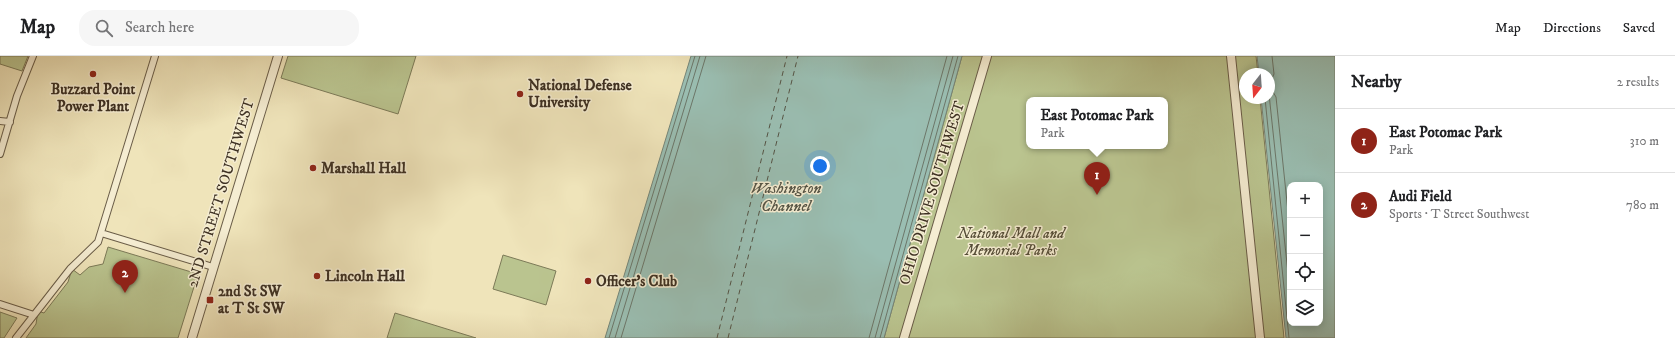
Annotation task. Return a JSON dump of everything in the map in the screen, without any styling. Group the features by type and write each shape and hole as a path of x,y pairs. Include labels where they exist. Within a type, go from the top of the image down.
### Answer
{"street":[{"path":"0,154 19,91 33,56"},
{"path":"16,338 70,269 95,245 101,232 155,56"},
{"name":"2ND STREET SOUTHWEST","path":"192,338 278,56"},
{"name":"OHIO DRIVE SOUTHWEST","path":"904,338 988,56"},
{"path":"1232,56 1260,338"},
{"path":"0,121 10,122"},
{"path":"101,232 213,267"},
{"path":"0,304 34,315"}],"green space":[{"path":"0,56 28,56 22,71 0,64"},
{"path":"288,56 416,56 398,114 281,78"},
{"name":"National Mall and Memorial Parks","path":"962,56 1256,56 1257,68 1239,68 1239,104 1261,104 1284,338 884,338"},
{"path":"108,247 198,274 178,338 26,338 36,324 38,311 44,313 68,282 72,269 80,275 89,267 103,264"},
{"path":"503,255 556,271 546,305 493,289"},
{"path":"0,312 17,318 4,338 0,338"},
{"path":"395,313 476,338 387,338"}],"water":[{"name":"Washington Channel","path":"691,56 962,56 884,338 605,338"},
{"path":"1257,56 1335,56 1335,338 1286,338 1262,104 1275,104 1275,68 1258,68"}],"ferry route":[{"path":"717,338 787,56"},
{"path":"728,338 798,56"}],"place":[{"name":"Buzzard Point Power Plant","path":"93,74"},
{"name":"National Defense University","path":"520,94"},
{"name":"Marshall Hall","path":"313,168"},
{"name":"East Potomac Park","path":"1097,195"},
{"name":"Lincoln Hall","path":"317,276"},
{"name":"Officer's Club","path":"588,281"},
{"name":"Audi Field","path":"125,293"},
{"name":"2nd St SW at T St SW","path":"210,300"}]}
